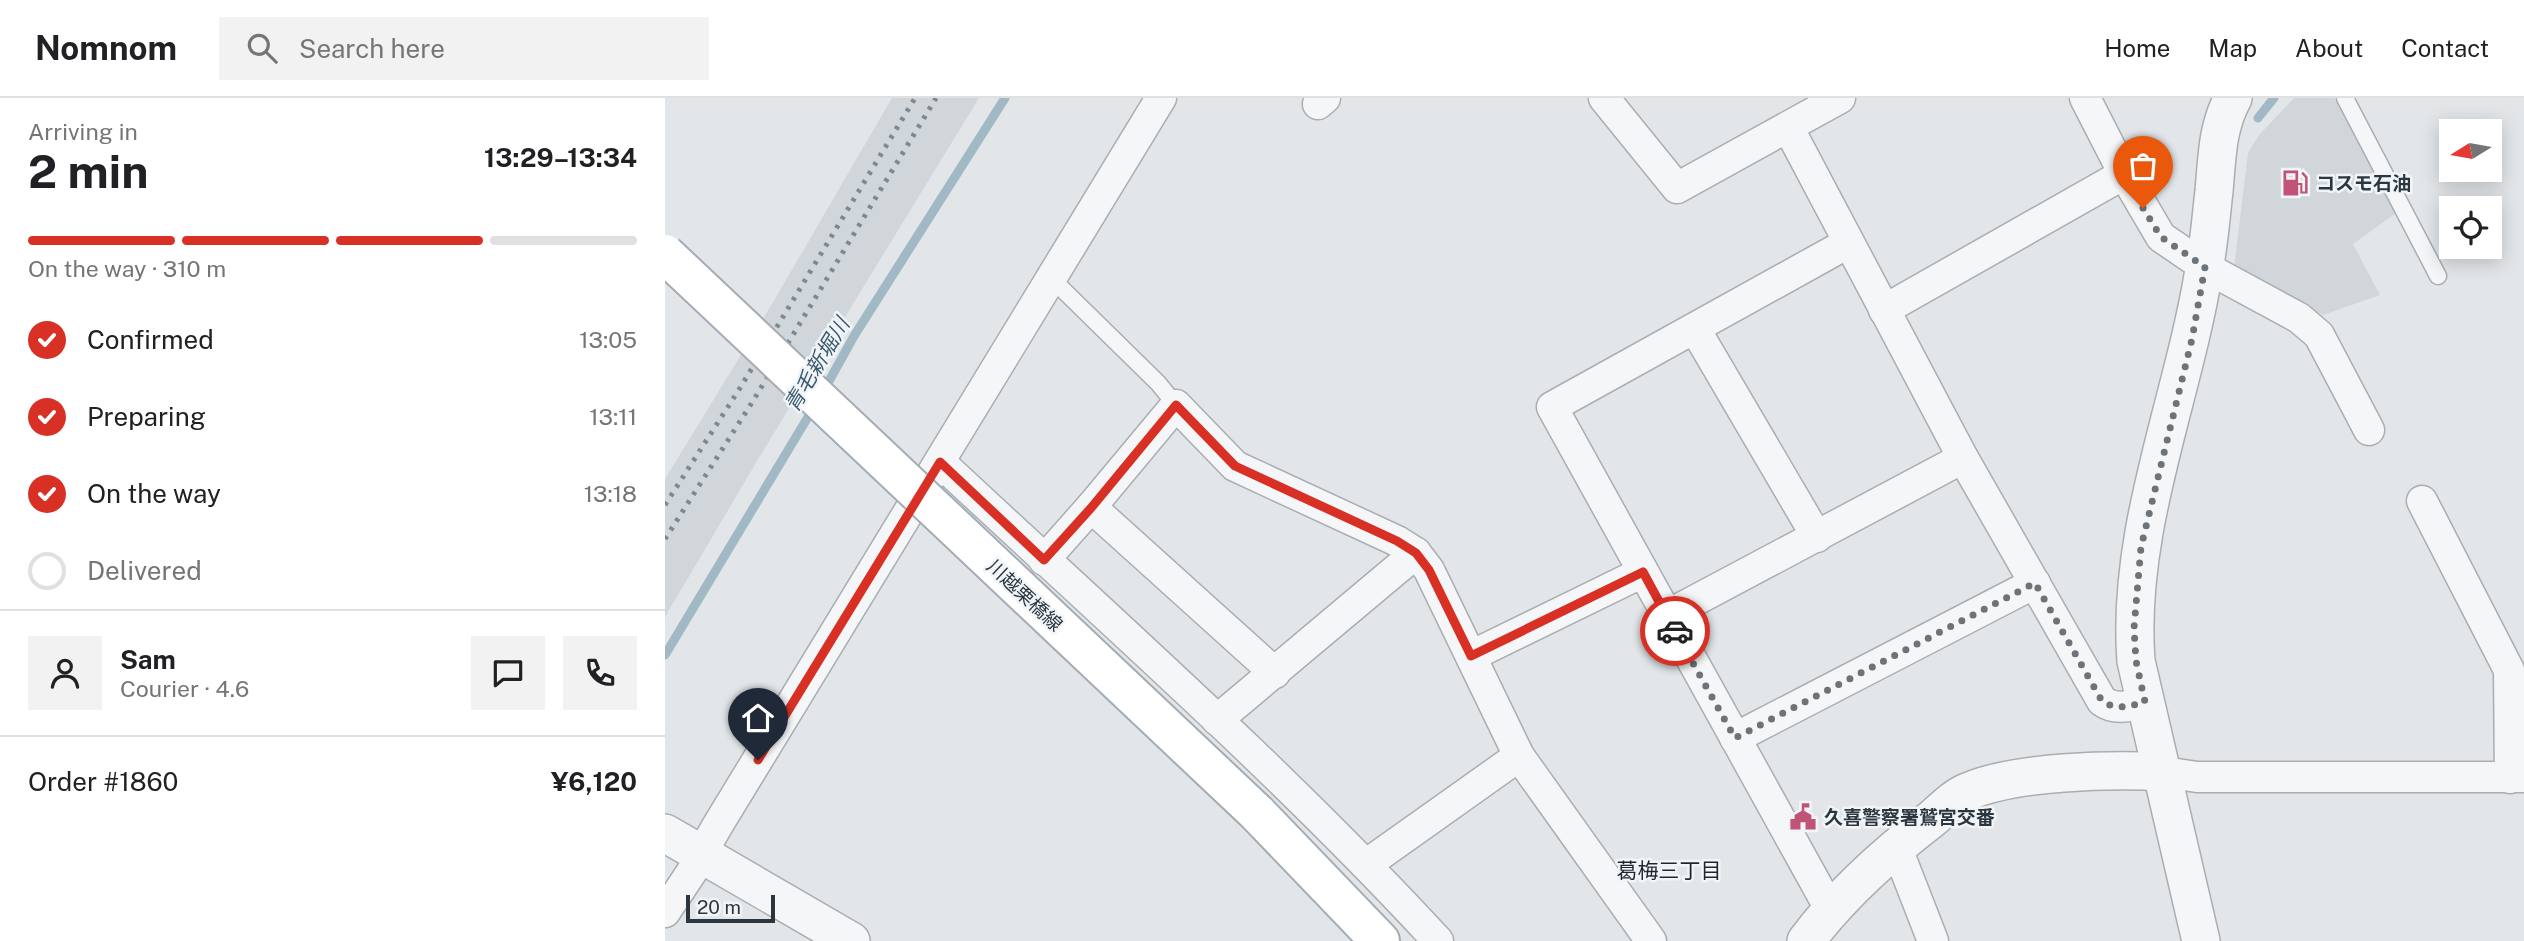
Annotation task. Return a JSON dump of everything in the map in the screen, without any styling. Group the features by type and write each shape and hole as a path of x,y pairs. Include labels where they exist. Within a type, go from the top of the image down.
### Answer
{"main road":[{"name":"川越栗橋線","path":"665,254 1257,813 1380,941"}],"street":[{"path":"665,912 1161,98"},
{"path":"1604,98 1677,188 1840,98"},
{"path":"2085,98 2124,174 2161,237 2205,267 2299,318 2312,328 2319,335 2369,430"},
{"path":"2201,941 2164,772 2136,661 2134,628 2141,547 2192,339 2205,267 2218,136 2226,110 2233,98"},
{"path":"1788,127 1963,458 2102,701 2109,706 2122,708 2145,702"},
{"path":"1884,310 2124,174"},
{"path":"1830,909 1552,407 1848,243"},
{"path":"1695,329 1817,537"},
{"path":"1044,560 1176,405 1235,466 1397,541 1416,553 1429,570 1519,756 1651,941"},
{"path":"1666,616 1963,458"},
{"path":"940,462 1367,864 1438,941"},
{"path":"1806,941 1830,909 1896,846 1965,792 2010,779 2130,770 2197,777 2517,778 2509,670 2422,501"},
{"path":"1091,508 1275,673"},
{"path":"1217,720 1416,553"},
{"path":"1471,656 1643,572"},
{"path":"1735,738 2035,583"},
{"path":"1367,864 1519,756"},
{"path":"665,833 851,941"},
{"path":"1896,846 1933,941"}],"lane":[{"path":"2345,98 2438,275"},
{"path":"1052,279 1158,383 1176,405"}],"shaded area":[{"path":"892,98 979,98 665,617 665,479 772,304"},
{"path":"2294,98 2334,98 2396,213 2353,244 2380,295 2323,315 2234,268 2248,153 2259,135"}],"waterway":[{"name":"青毛新堀川","path":"823,392 854,336 1005,98"},
{"path":"2258,118 2274,98"},
{"name":"青毛新堀川","path":"665,655 814,407"}],"railway":[{"path":"665,505 740,388 915,98"},
{"path":"665,539 753,401 936,98"}],"way so far":[{"path":"1675,631 1735,738 2035,583 2102,701 2109,706 2122,708 2145,702 2136,661 2134,628 2141,547 2192,339 2205,267 2161,237 2143,208"}],"place":[{"name":"コスモ石油","path":"2295,183"},
{"name":"久喜警察署鷲宮交番","path":"1803,817"}],"district":[{"name":"葛梅三丁目","path":"1669,871"}],"route":[{"path":"758,760 940,462 1044,560 1176,405 1235,466 1397,541 1416,553 1429,570 1471,656 1643,572 1675,631"}]}
